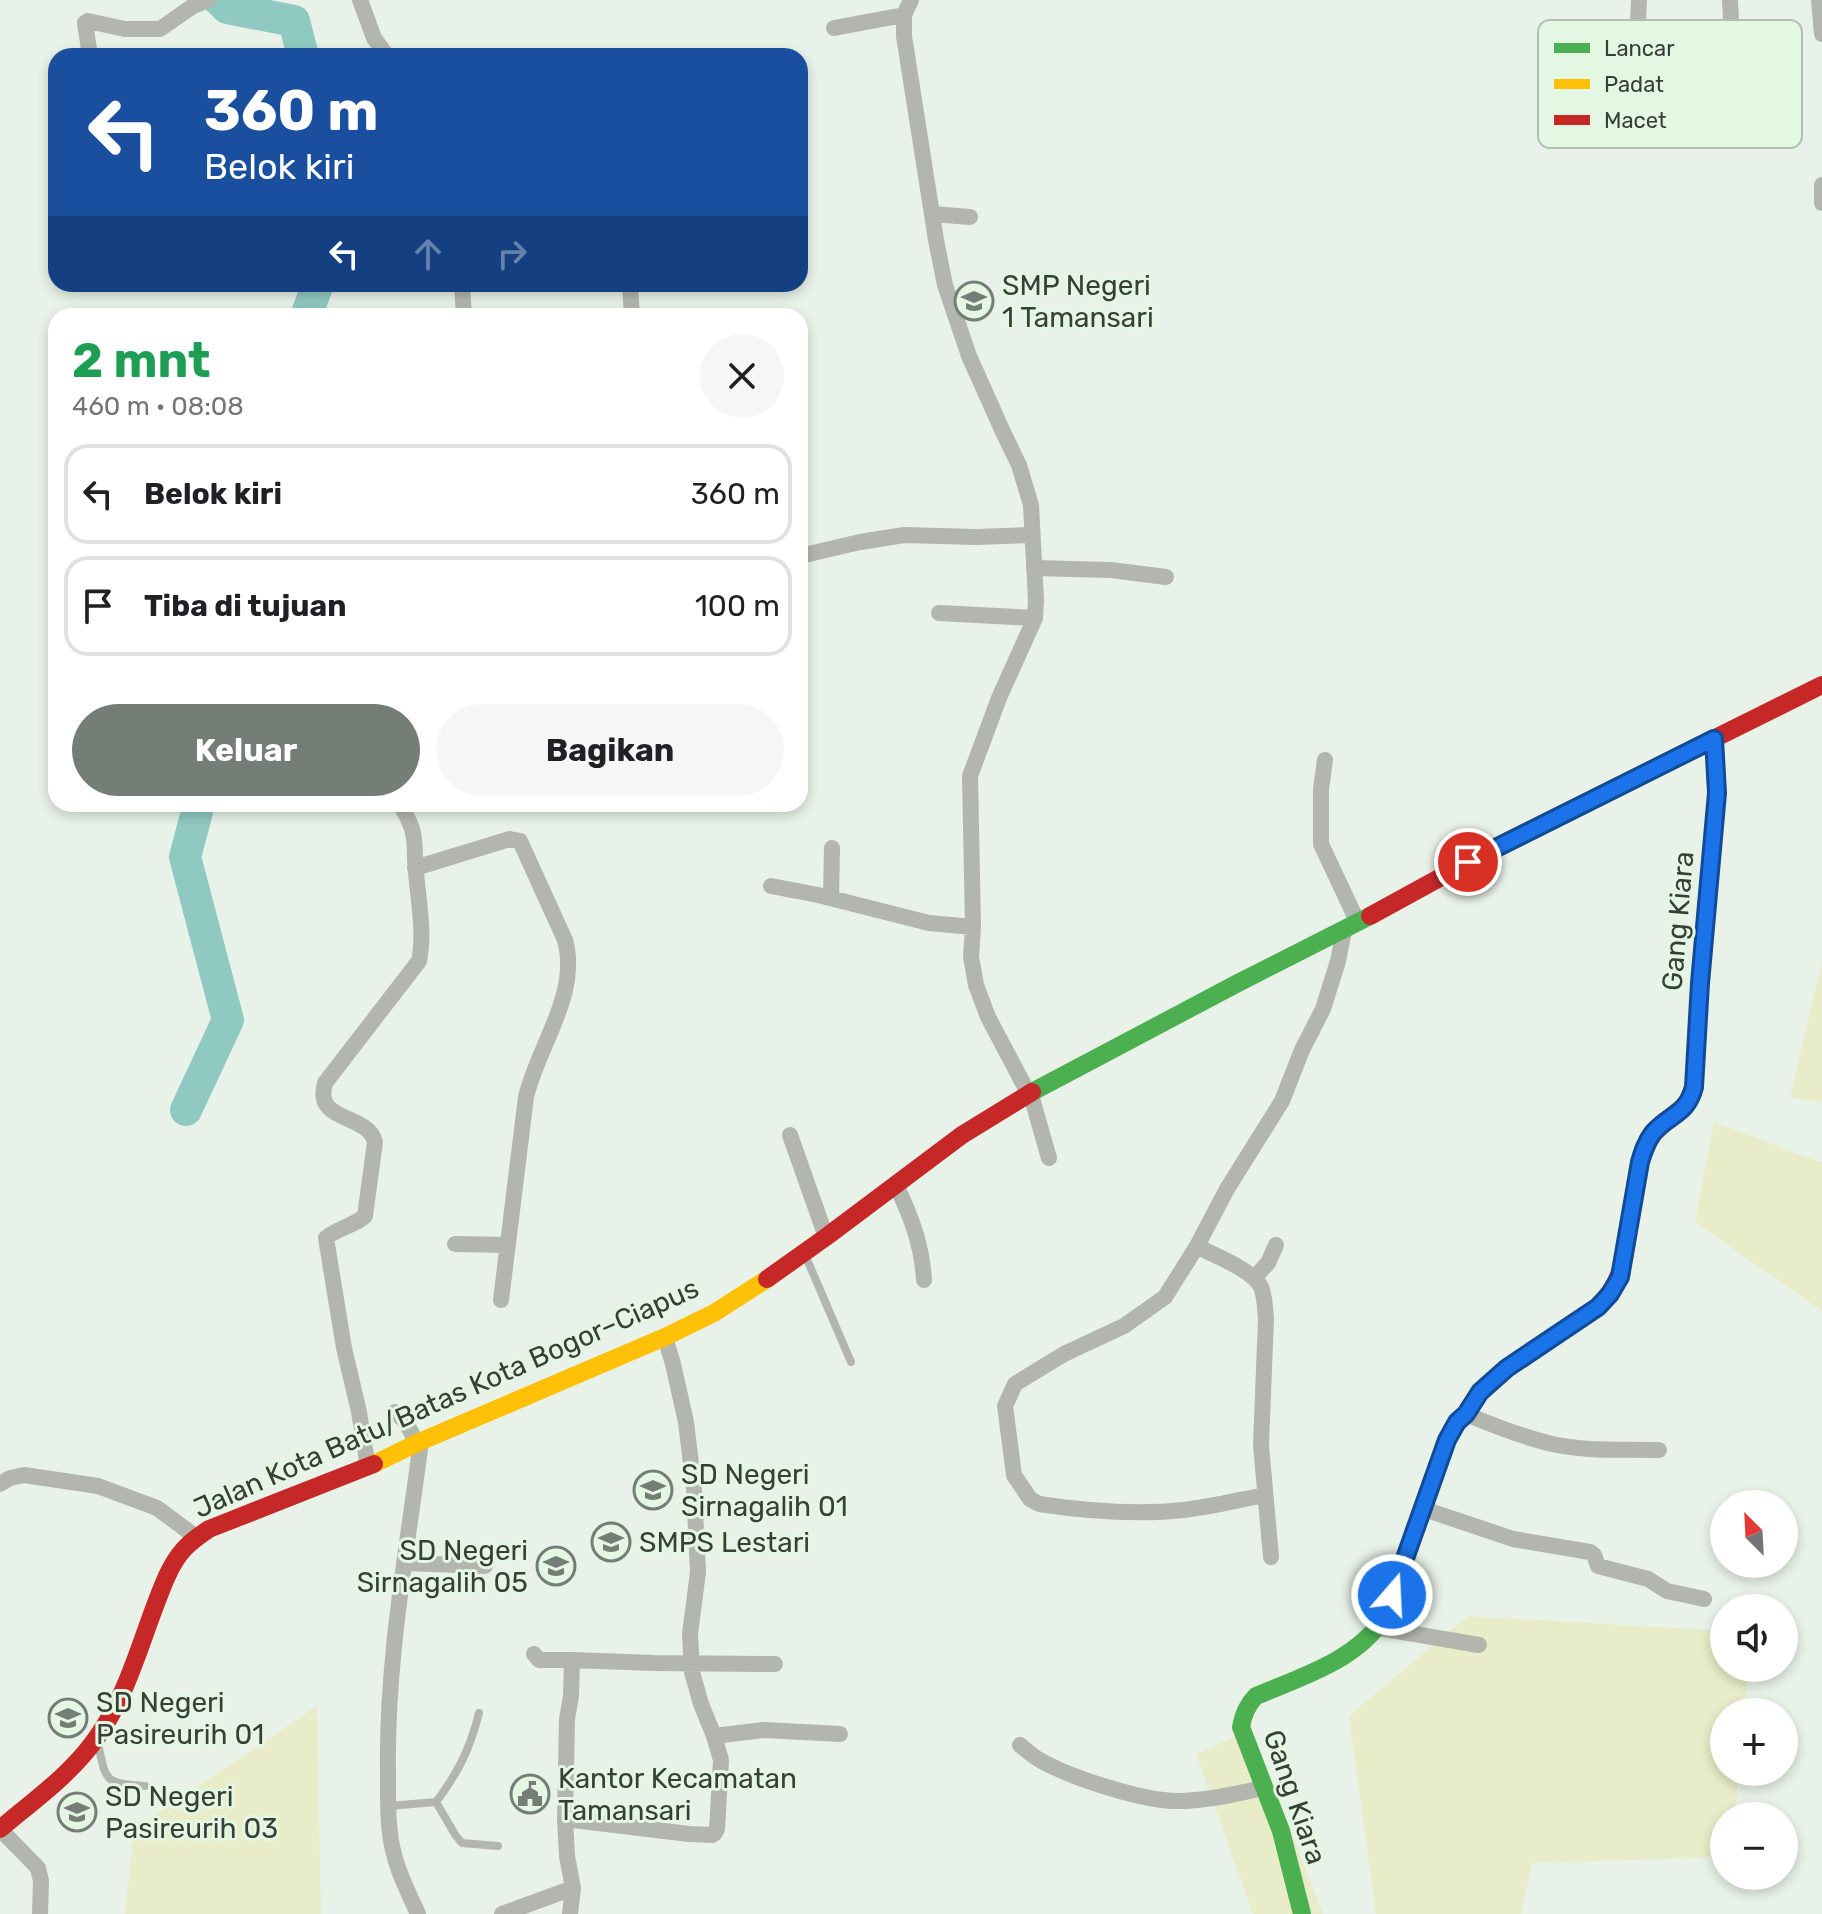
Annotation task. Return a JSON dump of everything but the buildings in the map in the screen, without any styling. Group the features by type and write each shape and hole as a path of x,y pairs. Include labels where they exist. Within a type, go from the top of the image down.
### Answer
{"main road":[{"name":"Jalan Kota Batu/Batas Kota Bogor–Ciapus","path":"0,1829 63,1775 97,1739 121,1696 161,1590 177,1557 186,1544 196,1537 209,1529 368,1467 714,1313 826,1237 962,1135 1028,1094 1351,927 1496,847 1822,685"},
{"name":"Gang Kiara","path":"1302,1914 1281,1831 1241,1727 1248,1703 1256,1696 1342,1658 1379,1628 1421,1508 1457,1422 1480,1392 1507,1368 1598,1307 1620,1277 1645,1146 1650,1136 1691,1099 1694,1087 1717,793 1714,739"}],"street":[{"path":"89,48 85,29 88,21 125,29 160,29 207,0"},
{"path":"360,0 374,38 381,48"},
{"path":"1638,20 1639,0"},
{"path":"1730,0 1731,20"},
{"path":"1819,0 1822,34"},
{"path":"834,28 907,7 904,36 907,61 945,285 969,356 1019,465 1031,505 1035,618 999,698 970,776 971,957 976,985 988,1017 1033,1102 1049,1158"},
{"path":"1822,185 1822,203"},
{"path":"932,214 970,217"},
{"path":"808,554 904,535 1032,535"},
{"path":"1034,568 1111,570 1166,577"},
{"path":"939,613 1035,618"},
{"path":"1265,1495 1182,1510 1113,1510 1039,1504 1030,1499 1014,1475 1005,1406 1015,1384 1064,1354 1124,1326 1165,1297 1282,1101 1302,1050 1323,1009 1351,927 1321,844 1325,760"},
{"path":"368,1467 326,1238 365,1216 375,1142 368,1129 330,1110 323,1097 323,1089 419,961 419,906 413,829 404,812"},
{"path":"415,868 510,839 520,841 567,949 564,993 530,1079 526,1097 501,1300"},
{"path":"831,898 832,848"},
{"path":"771,886 929,923 973,927"},
{"path":"790,1135 826,1237"},
{"path":"896,1185 919,1240 924,1280"},
{"path":"455,1244 508,1245"},
{"path":"1254,1278 1268,1263 1276,1245"},
{"path":"1197,1246 1254,1278 1262,1290 1266,1319 1261,1445 1271,1557"},
{"path":"565,1819 689,1834 714,1835 717,1829 721,1760 692,1672 690,1634 698,1572 694,1489 686,1422 665,1337"},
{"path":"395,1412 419,1442 393,1642 387,1738 389,1806 395,1859 414,1911"},
{"path":"1466,1414 1549,1444 1584,1449 1659,1450"},
{"path":"0,1484 24,1475 98,1486 157,1508 196,1537"},
{"path":"1421,1508 1513,1539 1590,1552 1598,1566 1648,1579 1667,1591 1704,1599"},
{"path":"405,1563 485,1566"},
{"path":"1379,1628 1479,1645"},
{"path":"534,1654 539,1660 775,1664"},
{"path":"570,1914 573,1888 565,1819 567,1719 572,1660"},
{"path":"714,1736 764,1730 840,1734"},
{"path":"1020,1745 1042,1762 1064,1772 1157,1799 1202,1799 1263,1788"},
{"path":"0,1829 38,1868 41,1881 40,1914"},
{"path":"502,1914 573,1888"}],"lane":[{"path":"804,1252 851,1362"},
{"path":"389,1806 436,1802 460,1768 479,1713"},
{"path":"97,1739 107,1778 122,1784 145,1786"},
{"path":"436,1802 462,1843 498,1846"}],"green space":[{"path":"1822,960 1822,1102 1790,1098"},
{"path":"1714,1122 1822,1163 1822,1311 1695,1222"},
{"path":"1468,1616 1710,1630 1710,1682 1747,1682 1745,1698 1710,1698 1710,1786 1738,1786 1736,1802 1710,1802 1710,1857 1532,1863 1521,1914 1376,1914 1349,1716"},
{"path":"317,1706 321,1914 125,1914 134,1829"},
{"path":"1252,1729 1323,1914 1253,1914 1196,1754"}],"waterway":[{"path":"219,0 227,8 294,21 301,48"},
{"path":"309,308 315,292"},
{"path":"186,1110 228,1020 185,857 197,812"}],"traffic: fast":[{"path":"1032,1092 1370,916"},
{"path":"1302,1914 1281,1831 1241,1727 1243,1718 1256,1696 1342,1657 1371,1634 1383,1619 1447,1440 1460,1419"}],"traffic: slow":[{"path":"1630,1222 1640,1162 1647,1143 1659,1127 1687,1103 1694,1087 1717,793 1714,739"},
{"path":"374,1464 665,1337 714,1313 767,1279"}],"traffic: jam":[{"path":"1370,916 1496,847 1822,685"},
{"path":"767,1279 962,1135 1032,1092"},
{"path":"1460,1419 1480,1392 1507,1368 1598,1307 1607,1297 1624,1258 1630,1222"},
{"path":"0,1829 63,1776 95,1740 127,1681 167,1576 175,1560 189,1544 209,1529 374,1464"}],"place":[{"name":"SMP Negeri 1 Tamansari","path":"974,301"},
{"name":"SD Negeri Sirnagalih 01","path":"653,1490"},
{"name":"SMPS Lestari","path":"611,1542"},
{"name":"SD Negeri Sirnagalih 05","path":"556,1566"},
{"name":"SD Negeri Pasireurih 01","path":"68,1718"},
{"name":"Kantor Kecamatan Tamansari","path":"530,1794"},
{"name":"SD Negeri Pasireurih 03","path":"77,1812"}],"route":[{"path":"1392,1595 1421,1508 1457,1422 1480,1392 1507,1368 1598,1307 1610,1294 1620,1277 1645,1146 1650,1136 1691,1099 1717,793 1714,739 1468,862"}]}
